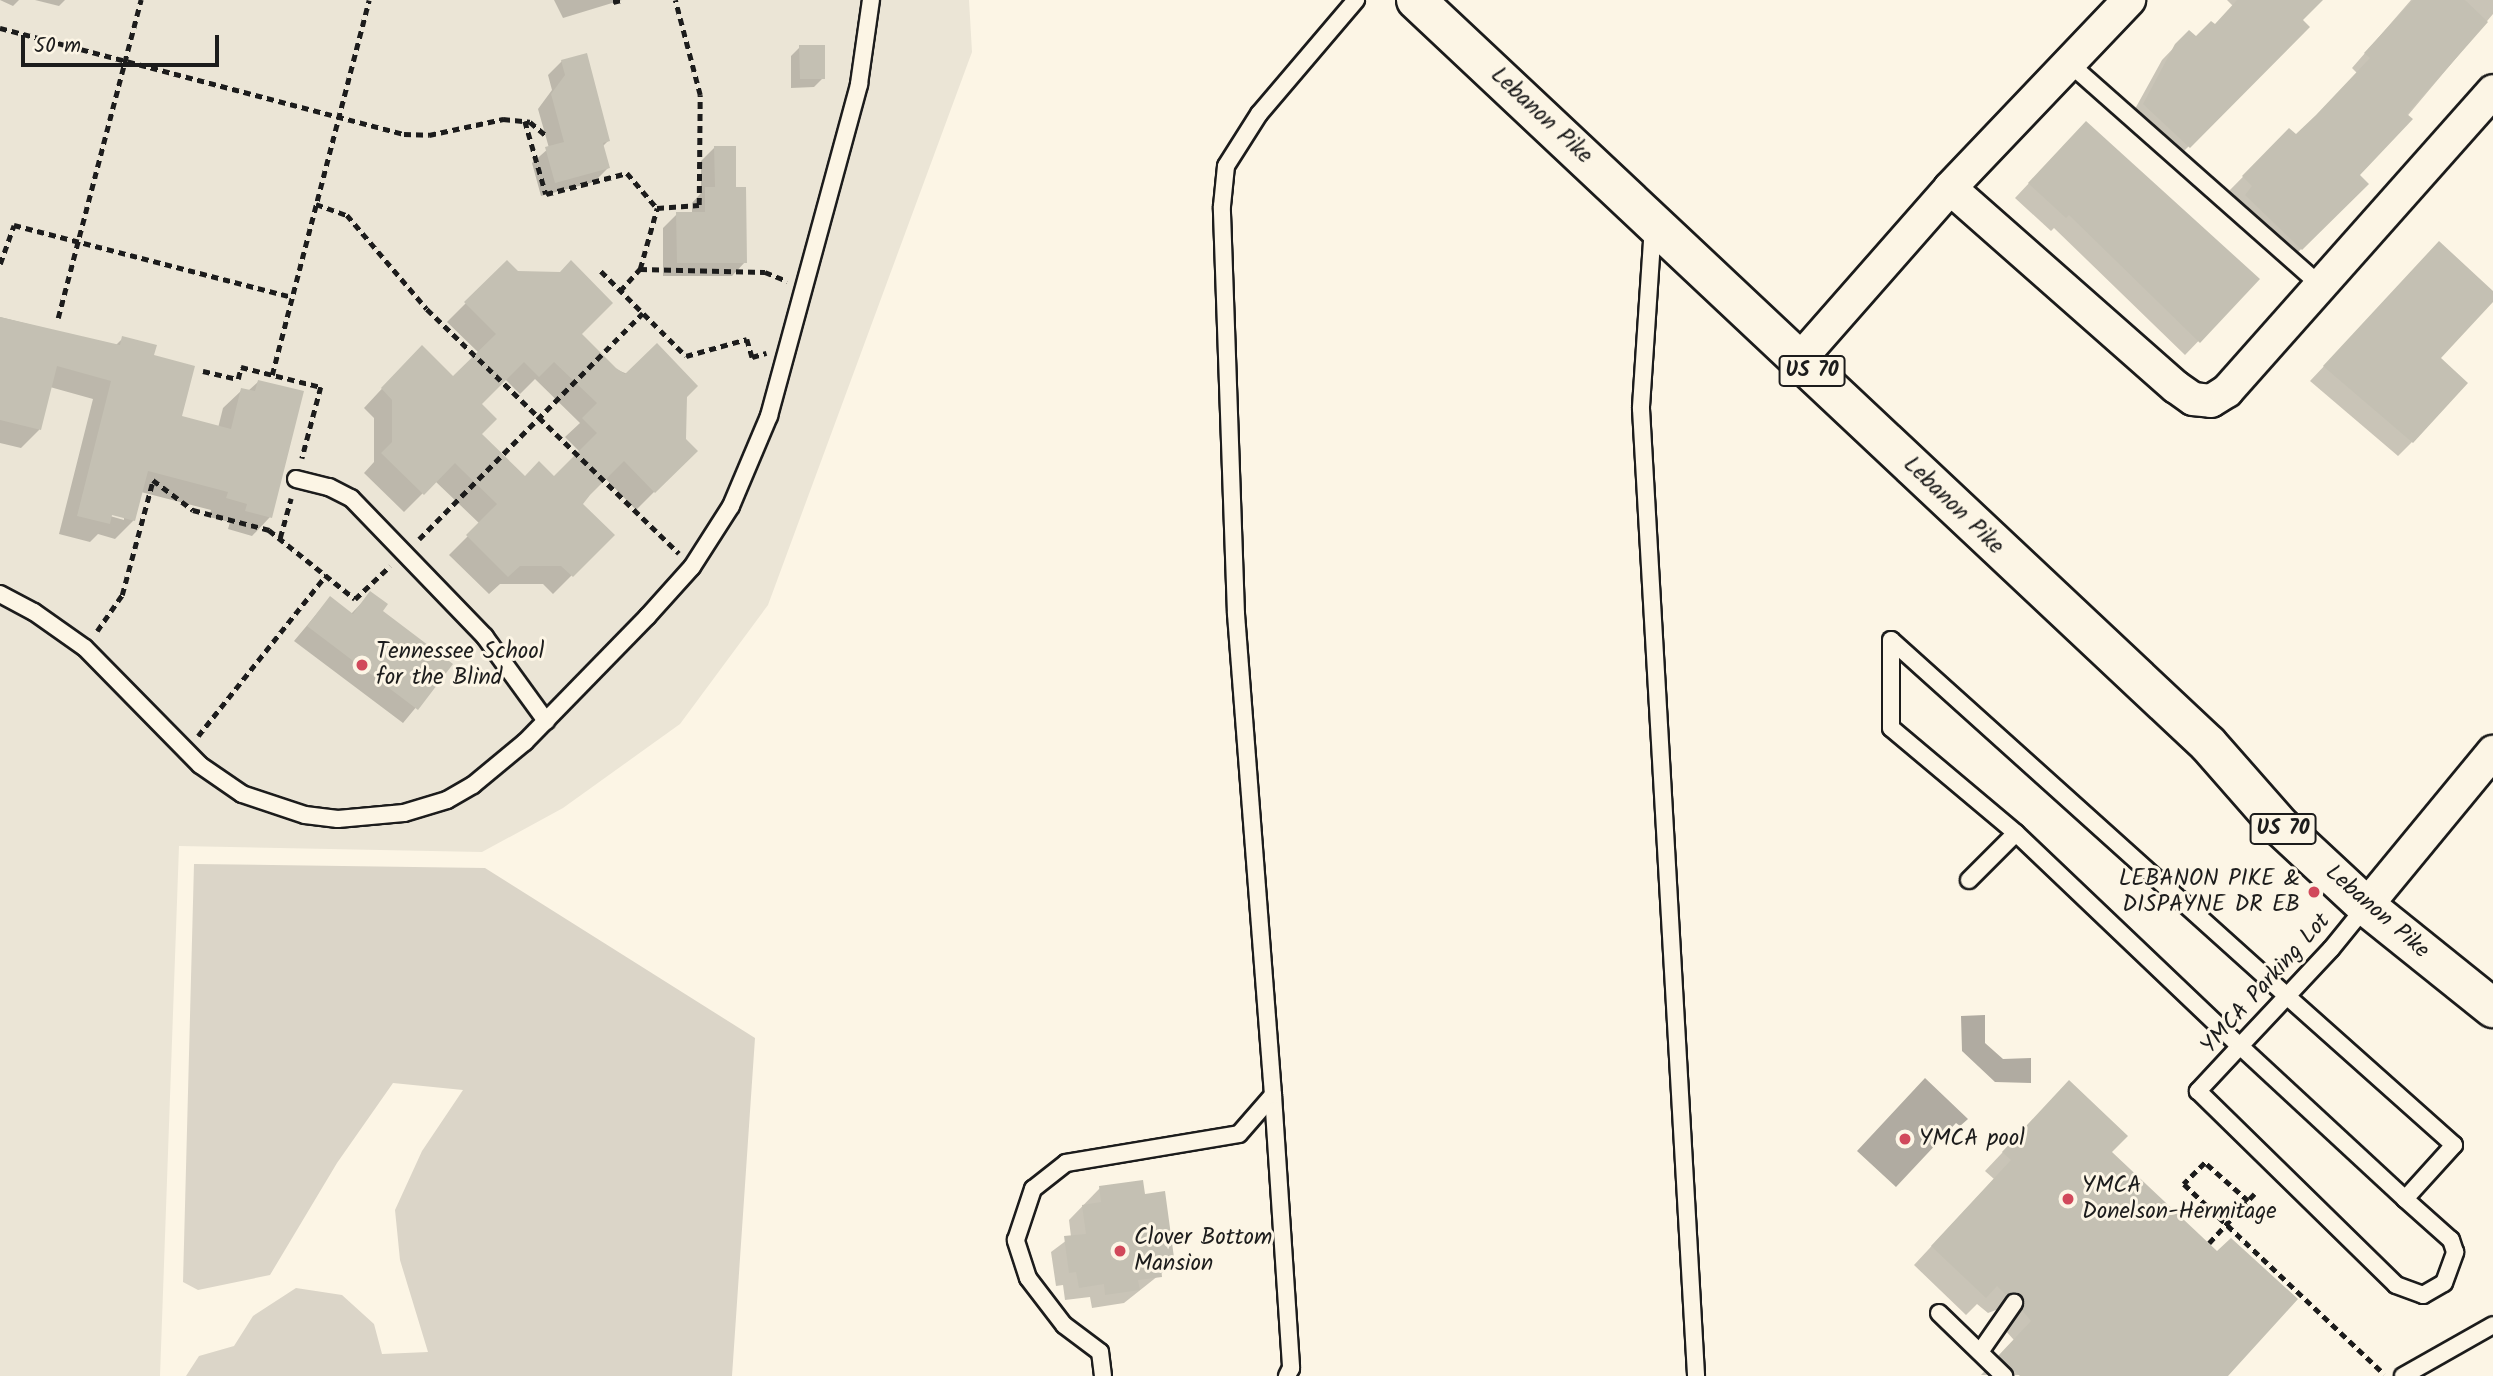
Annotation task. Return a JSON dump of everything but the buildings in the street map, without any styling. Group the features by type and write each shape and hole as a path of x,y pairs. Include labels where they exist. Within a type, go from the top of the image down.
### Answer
{"main road":[{"name":"Lebanon Pike","path":"1416,0 1654,220 2208,744 2281,827 2366,906 2493,1008"}],"street":[{"path":"1800,359 1950,188 2129,0"},
{"path":"1950,188 2193,399 2211,401 2227,391 2493,91"},
{"path":"2366,906 2493,752"}],"lane":[{"path":"0,594 34,612 85,648 186,752 221,782 275,807 305,816 373,817 447,800 495,768 546,721 693,565 715,535 750,468 788,345 859,84 871,0"},
{"path":"1287,1376 1291,1368 1273,1095 1236,614 1222,206 1226,166 1259,114 1356,0"},
{"path":"2069,63 2321,286"},
{"path":"1654,220 1640,409 1696,1376"},
{"path":"296,479 330,487 351,498 485,636 546,721"},
{"path":"1891,640 2287,996 2454,1145 2405,1199 2016,833 1891,728 1891,640"},
{"path":"1969,880 2016,833"},
{"name":"YMCA Parking Lot","path":"2366,906 2199,1091 2396,1285 2414,1294 2433,1292 2453,1269 2455,1252 2451,1240 2405,1199"},
{"path":"1103,1376 1100,1352 1064,1325 1028,1278 1016,1240 1032,1189 1066,1163 1239,1134 1273,1095"},
{"path":"1980,1352 2014,1303"},
{"path":"1939,1313 2004,1376"},
{"path":"2403,1376 2493,1325"}],"path":[{"path":"58,318 141,0"},
{"path":"272,375 369,0"},
{"path":"613,2 621,0"},
{"path":"657,208 699,205 700,95 675,0"},
{"path":"0,28 338,117 418,135 503,119 525,121 541,127 548,136"},
{"path":"525,121 546,194 627,173 657,208"},
{"path":"316,204 347,215 427,309 693,565"},
{"path":"620,291 640,269 657,208"},
{"path":"0,264 14,225 292,297"},
{"path":"640,269 765,272 804,288"},
{"path":"601,271 686,356 747,339 752,357 788,345"},
{"path":"203,371 238,379 241,367 321,387 280,538"},
{"path":"186,752 326,575"},
{"path":"2248,1201 2204,1163 2184,1184 2386,1376"},
{"path":"2209,1244 2254,1194"}],"shaded area":[{"name":"Tennessee School for the Blind","path":"0,0 969,0 972,52 768,605 680,724 563,808 482,852 179,846 160,1376 0,1376"},
{"path":"194,864 485,868 755,1038 732,1376 186,1376 199,1356 234,1346 253,1316 296,1288 342,1295 374,1324 382,1354 428,1352 400,1260 395,1210 422,1151 463,1090 393,1083 337,1163 270,1275 198,1290 183,1282"},
{"path":"1985,1015 1985,1043 2003,1059 2031,1058 2031,1083 1995,1082 1962,1051 1961,1016"},
{"name":"YMCA pool","path":"1925,1078 1968,1119 1960,1126 1956,1123 1896,1187 1857,1151"}],"place":[{"name":"Tennessee School for the Blind","path":"362,665"},
{"name":"LEBANON PIKE & DISPAYNE DR EB","path":"2314,892"},
{"name":"YMCA pool","path":"1905,1139"},
{"name":"YMCA Donelson-Hermitage","path":"2068,1199"},
{"name":"Clover Bottom Mansion","path":"1120,1251"}]}
